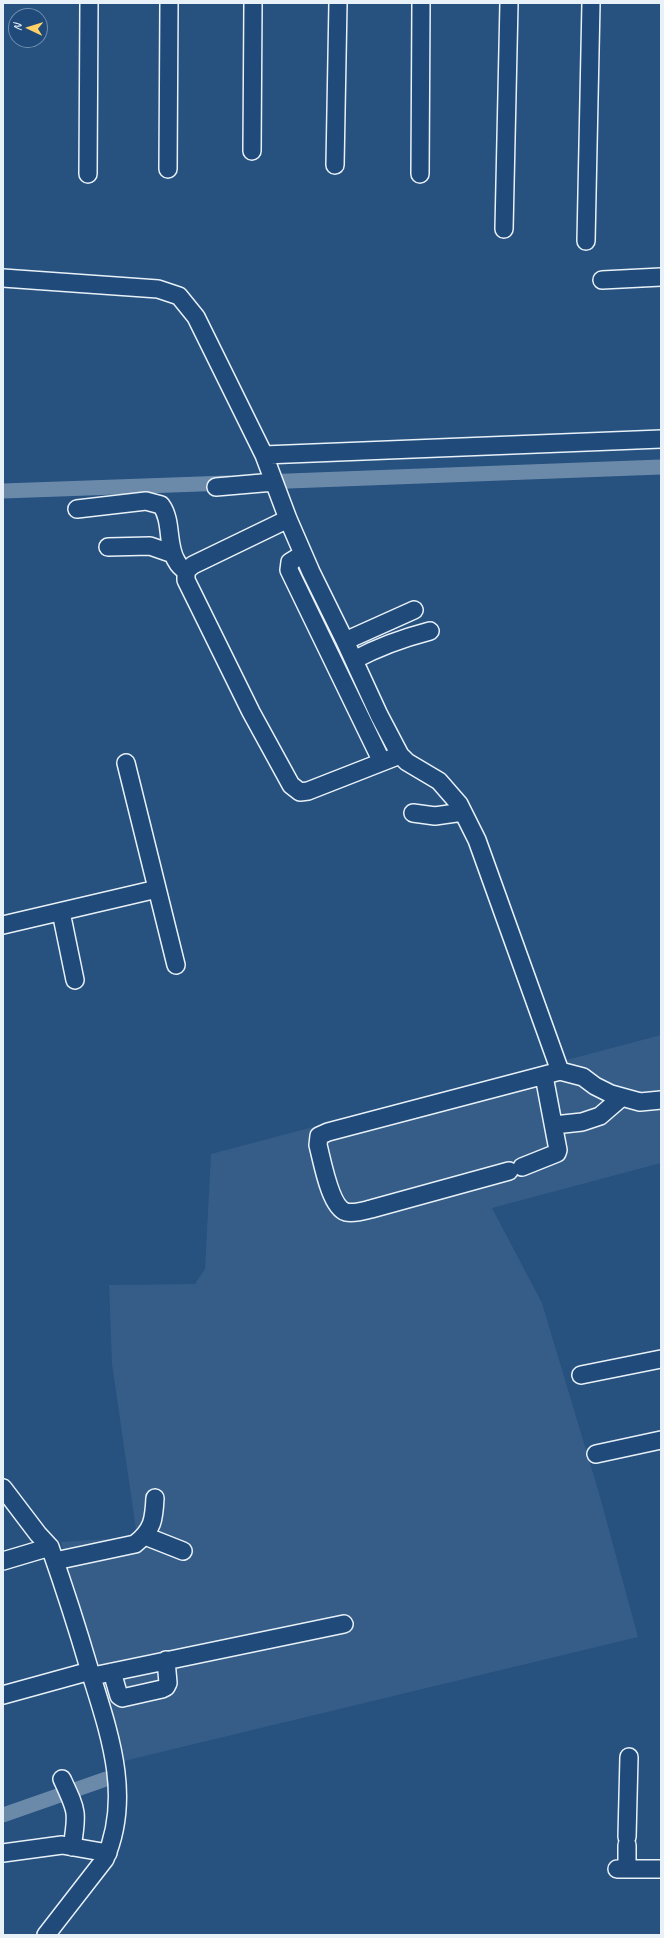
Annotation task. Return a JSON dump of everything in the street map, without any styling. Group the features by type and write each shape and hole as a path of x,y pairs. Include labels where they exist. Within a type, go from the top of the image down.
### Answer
{"street":[{"path":"88,174 89,3"},
{"path":"168,3 168,169"},
{"path":"252,151 253,3"},
{"path":"335,166 338,3"},
{"path":"420,174 421,3"},
{"path":"504,229 509,3"},
{"path":"586,241 591,3"},
{"path":"602,280 661,277"},
{"path":"3,278 158,289 179,296 196,317 269,468 303,554 379,715 400,755 407,762 439,781 459,804 477,840 560,1071"},
{"path":"216,487 269,468 661,439"},
{"path":"77,509 146,501 161,505 166,511 174,554 177,562 186,571 186,580 291,786 300,792 308,791 400,755"},
{"path":"186,571 193,565 288,519"},
{"path":"108,547 150,546 174,554"},
{"path":"303,554 290,562 289,570 382,762"},
{"path":"345,641 414,610"},
{"path":"354,660 385,644 430,631"},
{"path":"126,764 176,965"},
{"path":"413,814 435,816 463,812"},
{"path":"3,926 157,889"},
{"path":"61,912 75,980"},
{"path":"544,1076 557,1138 557,1153 516,1169 371,1209 348,1212 341,1209 334,1200 318,1145 319,1136 328,1132 560,1071 584,1077 595,1086 610,1094 640,1102 661,1100"},
{"path":"554,1125 582,1122 600,1116 622,1097"},
{"path":"581,1375 661,1359"},
{"path":"596,1454 661,1440"},
{"path":"3,1488 52,1554 91,1673 116,1765 116,1828 108,1853 105,1859 46,1935"},
{"path":"3,1561 135,1544 145,1536 154,1519 155,1498"},
{"path":"145,1536 183,1551"},
{"path":"3,1695 91,1673 112,1672 344,1624"},
{"path":"112,1672 119,1696 122,1698 129,1698 166,1687 168,1683 166,1660"},
{"path":"629,1757 627,1841 622,1869 661,1869"},
{"path":"62,1779 75,1807 76,1814 72,1846"},
{"path":"3,1853 48,1846 72,1846 108,1853"}],"shaded area":[{"path":"661,1035 661,1163 492,1208 542,1303 599,1493 638,1637 124,1761 61,1542 137,1537 112,1364 109,1285 195,1284 205,1269 211,1154"}],"waterway":[{"path":"262,482 661,467"},
{"path":"3,491 228,483"},
{"path":"3,1815 106,1779"}]}
